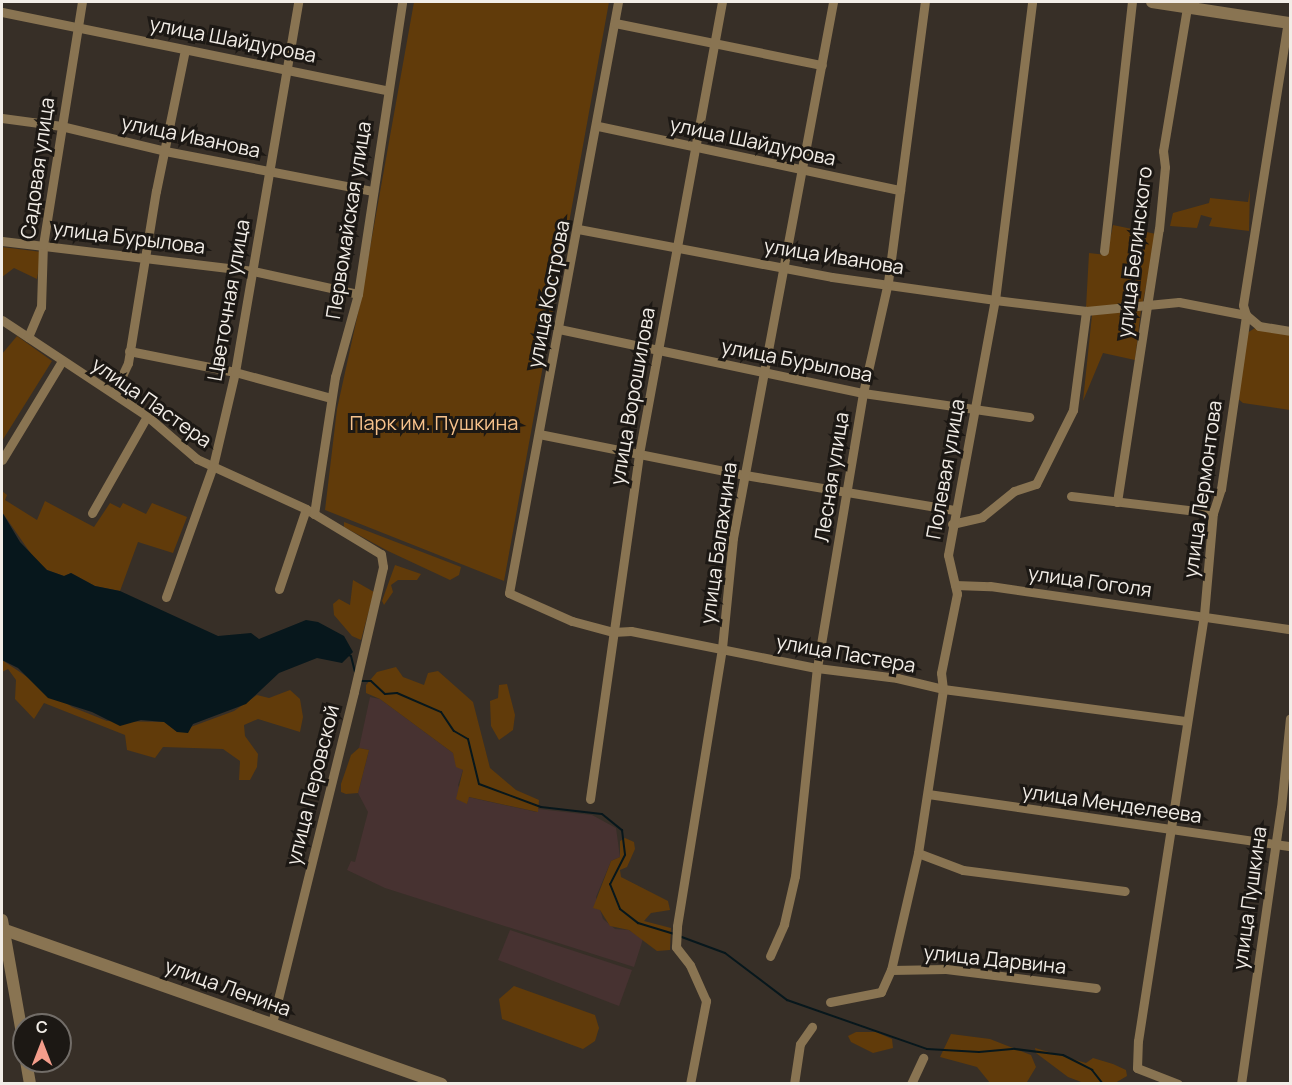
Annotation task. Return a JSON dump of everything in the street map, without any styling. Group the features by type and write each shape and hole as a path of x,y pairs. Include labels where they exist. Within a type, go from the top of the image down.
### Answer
{"street":[{"name":"Садовая улица","path":"28,337 41,307 43,245 76,26 82,2"},
{"name":"Цветочная улица","path":"166,597 213,466 235,372 253,271 267,170 298,2"},
{"name":"Первомайская улица","path":"279,589 310,511 332,398 358,294 402,2"},
{"name":"улица Кострова","path":"509,593 598,126 618,2"},
{"name":"улица Ворошилова","path":"590,799 639,454 722,2"},
{"name":"улица Балахнина","path":"690,1083 706,1001 690,965 676,947 676,926 722,648 733,538 766,374 833,2"},
{"name":"Лесная улица","path":"770,956 784,924 795,876 817,668 863,393 888,282 925,2"},
{"name":"Полевая улица","path":"830,1002 881,992 891,970 918,853 943,689 941,673 957,594 948,555 952,524 995,300 1032,2"},
{"name":"улица Белинского","path":"1104,251 1132,2"},
{"path":"1152,2 1289,23"},
{"name":"улица Белинского","path":"1117,502 1159,229 1165,167 1163,151 1187,7"},
{"name":"улица Шайдурова","path":"2,12 185,50 286,67 387,90"},
{"path":"615,23 714,45 822,65"},
{"name":"улица Лермонтова","path":"1178,1083 1137,1068 1138,1041 1168,830 1204,615 1213,513 1221,489 1246,315 1243,305 1289,23"},
{"path":"114,393 129,351 144,256 185,50"},
{"name":"улица Иванова","path":"2,118 61,126 165,151 373,191"},
{"name":"улица Шайдурова","path":"598,126 802,172 900,190"},
{"name":"улица Иванова","path":"578,229 785,268 995,300 1086,311 1179,302 1246,315 1259,326 1290,331"},
{"name":"улица Бурылова","path":"2,241 144,256 253,271 358,294"},
{"path":"952,524 982,517 1014,490 1036,484 1073,410 1086,311"},
{"name":"улица Пастера","path":"2,320 147,416 197,459 310,511 381,554"},
{"name":"улица Бурылова","path":"559,329 863,393 1029,417"},
{"path":"129,351 235,372 332,398"},
{"path":"2,460 62,361"},
{"path":"92,513 147,416"},
{"path":"539,434 745,475 954,510"},
{"path":"1071,496 1213,513"},
{"name":"улица Перовской","path":"272,1024 354,692 382,567 381,554"},
{"name":"улица Гоголя","path":"955,585 1204,615 1290,629"},
{"name":"улица Пастера","path":"509,593 572,621 613,632 631,630 817,668 897,678 943,689 1185,721"},
{"name":"улица Пушкина","path":"1241,1083 1290,718"},
{"name":"улица Менделеева","path":"928,794 1290,846"},
{"path":"918,853 963,870 1125,891"},
{"path":"2,926 18,1013"},
{"name":"улица Ленина","path":"2,926 441,1083"},
{"name":"улица Дарвина","path":"891,970 946,969 1096,987"},
{"path":"794,1083 800,1044 812,1027"},
{"path":"911,1083 923,1058"}],"shaded area":[{"path":"2,512 20,542 47,570 64,576 71,573 95,586 120,591 218,636 251,633 259,639 306,620 318,622 344,636 353,652 342,663 317,658 279,673 246,704 193,724 188,733 177,732 164,722 141,720 120,726 92,712 48,698 18,668 2,660"},
{"path":"370,697 380,699 453,753 457,766 463,770 458,785 467,804 468,797 537,812 538,809 592,815 616,828 620,857 611,861 596,897 603,919 615,929 629,930 643,939 634,967 385,888 347,870 351,861 355,862 368,812 358,793 369,750 359,748"},
{"path":"510,930 632,970 619,1006 498,960"}],"green space":[{"name":"Парк им. Пушкина","path":"414,2 609,2 504,581 325,510 337,409 360,304"},
{"path":"1250,189 1249,231 1209,226 1212,218 1201,215 1197,228 1170,226 1173,213 1209,203 1210,198 1248,202"},
{"path":"1113,225 1156,234 1143,302 1086,308 1089,253 1107,255"},
{"path":"2,247 42,252 37,279 14,268 2,277"},
{"path":"1141,310 1135,360 1103,353 1083,401 1092,315"},
{"path":"1255,328 1290,333 1290,410 1243,403 1236,397 1247,333"},
{"path":"17,336 52,361 2,441 2,354"},
{"path":"2,491 7,495 5,500 37,520 45,501 94,527 110,503 120,508 123,503 146,514 152,503 187,517 173,553 138,542 120,591 95,586 71,573 64,576 47,570 36,561 2,512"},
{"path":"344,522 461,567 459,575 450,580 344,527"},
{"path":"395,565 421,574 417,580 398,580 391,585 393,592 384,605 382,601"},
{"path":"353,580 374,592 361,640 352,636 334,615 333,604 339,599 350,605"},
{"path":"2,660 72,707 107,721 165,722 177,732 234,711 257,695 269,698 290,690 300,699 303,717 300,732 258,719 244,725 245,736 258,754 257,767 250,780 239,780 240,761 223,749 163,747 155,758 127,750 125,735 44,703 34,719 15,699 16,680 8,669 2,672"},
{"path":"396,667 403,677 424,685 428,673 438,671 473,702 490,768 516,790 539,800 538,812 469,797 467,804 456,799 463,770 456,767 453,753 380,699 366,693 366,685 377,672"},
{"path":"507,684 515,715 513,730 499,740 491,726 490,701 498,698 499,685"},
{"path":"359,748 369,750 358,793 346,794 341,792 341,784 351,755"},
{"path":"625,838 634,842 635,849 627,867 620,870 621,877 668,901 670,910 651,913 644,921 671,928 670,950 657,951 629,930 610,926 600,910 593,908 611,861 620,857 620,841"},
{"path":"514,986 595,1015 599,1028 595,1041 583,1049 502,1019 499,999"},
{"path":"856,1032 876,1032 892,1039 893,1048 873,1053 851,1042 848,1036"},
{"path":"951,1034 990,1039 1031,1055 1036,1067 1027,1082 990,1083 977,1067 940,1057"},
{"path":"1035,1048 1086,1063 1093,1058 1113,1064 1126,1070 1127,1076 1115,1083 1084,1083 1068,1077 1036,1053"}],"waterway":[{"path":"347,654 351,656 355,672"},
{"path":"362,681 371,681 385,694 397,693 441,712 454,731 468,739 479,784 541,807 602,814 622,830 625,855 610,884 620,909 638,923 673,934"},
{"path":"679,936 725,953 787,1000 927,1049 979,1052 1015,1049 1063,1055 1092,1070 1103,1084"}]}
